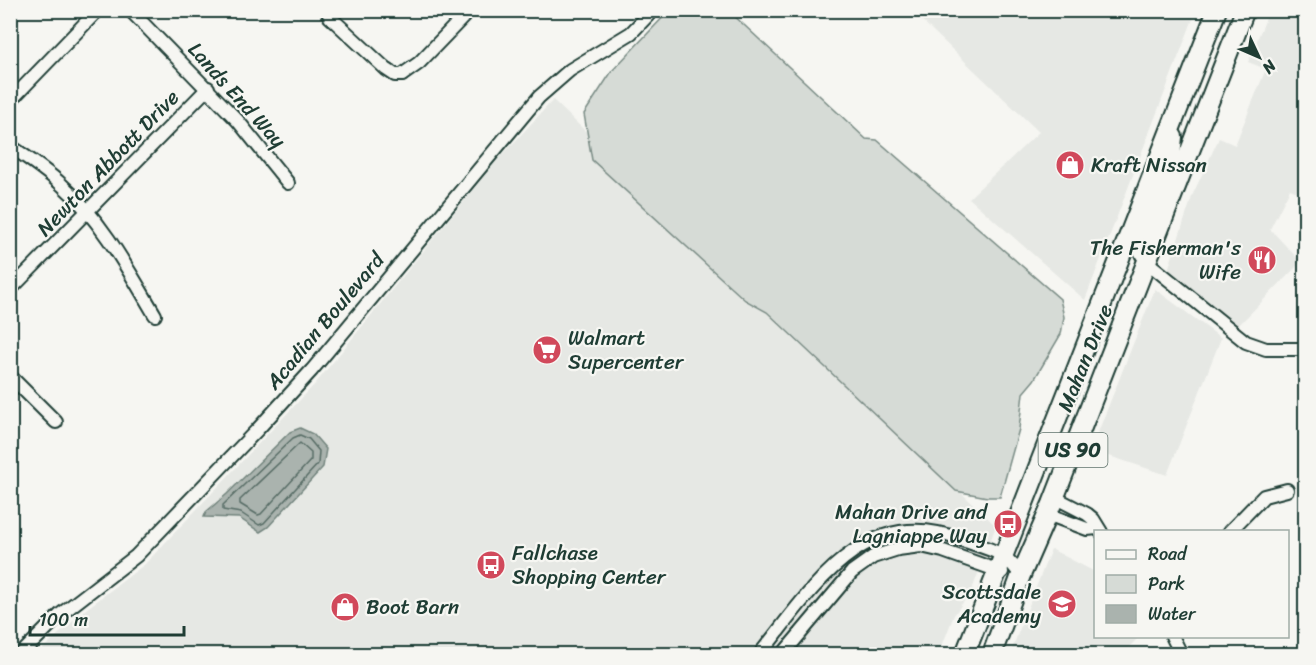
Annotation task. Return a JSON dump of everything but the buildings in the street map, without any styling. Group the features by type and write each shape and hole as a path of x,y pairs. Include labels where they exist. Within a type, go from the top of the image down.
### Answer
{"main road":[{"name":"Mahan Drive","path":"965,654 1216,10"},
{"name":"Mahan Drive","path":"992,654 1021,575 1245,10"},
{"path":"1147,262 1141,244 1170,165 1176,114"}],"street":[{"path":"10,101 98,10"},
{"name":"Lands End Way","path":"130,10 208,88 288,183"},
{"path":"327,10 330,17 386,69 403,80 470,10"},
{"name":"Acadian Boulevard","path":"21,654 61,614 136,556 257,430 312,370 539,97 570,70 631,33 652,10"},
{"name":"Newton Abbott Drive","path":"10,290 208,88"},
{"path":"10,146 63,186 87,212 125,264 155,315"},
{"path":"1147,262 1246,342 1266,349 1305,349"},
{"path":"10,376 56,422"},
{"path":"1230,530 1264,495 1287,490"},
{"path":"1050,506 1087,529 1099,530"},
{"path":"1050,506 1087,514 1099,530"},
{"path":"760,654 837,561 861,544 894,534 917,531 955,537 1021,575"},
{"path":"783,654 852,572 873,557 898,549 921,546 1000,564"},
{"path":"1173,638 1181,654"}],"shaded area":[{"name":"Kraft Nissan","path":"912,11 1196,11 1085,300 969,198 1039,132"},
{"path":"1269,11 1305,11 1305,195 1290,189 1270,229 1301,262 1236,328 1168,270 1193,194 1219,138 1235,145 1266,69 1248,62"},
{"path":"553,100 996,526 972,590 954,615 939,654 37,654 85,610 145,564 316,383 494,164"},
{"path":"1155,289 1221,338 1167,475 1091,450"},
{"name":"Scottsdale Academy","path":"1051,549 1094,571 1094,638 1138,638 1122,654 1010,654"}],"green space":[{"path":"669,11 729,11 866,139 877,140 1060,299 1064,317 1061,334 1034,380 1023,393 1019,429 1000,497 956,491 767,312 745,300 592,160 584,114 612,71"}],"water":[{"path":"300,428 313,434 326,449 323,467 268,527 260,532 239,518 204,517 206,512 290,432"}],"place":[{"name":"Kraft Nissan","path":"1070,165"},
{"name":"The Fisherman's Wife","path":"1262,260"},
{"name":"Walmart Supercenter","path":"547,350"},
{"name":"Mahan Drive and Lagniappe Way","path":"1008,524"},
{"name":"Fallchase Shopping Center","path":"491,565"},
{"name":"Scottsdale Academy","path":"1062,604"},
{"name":"Boot Barn","path":"345,607"}]}
